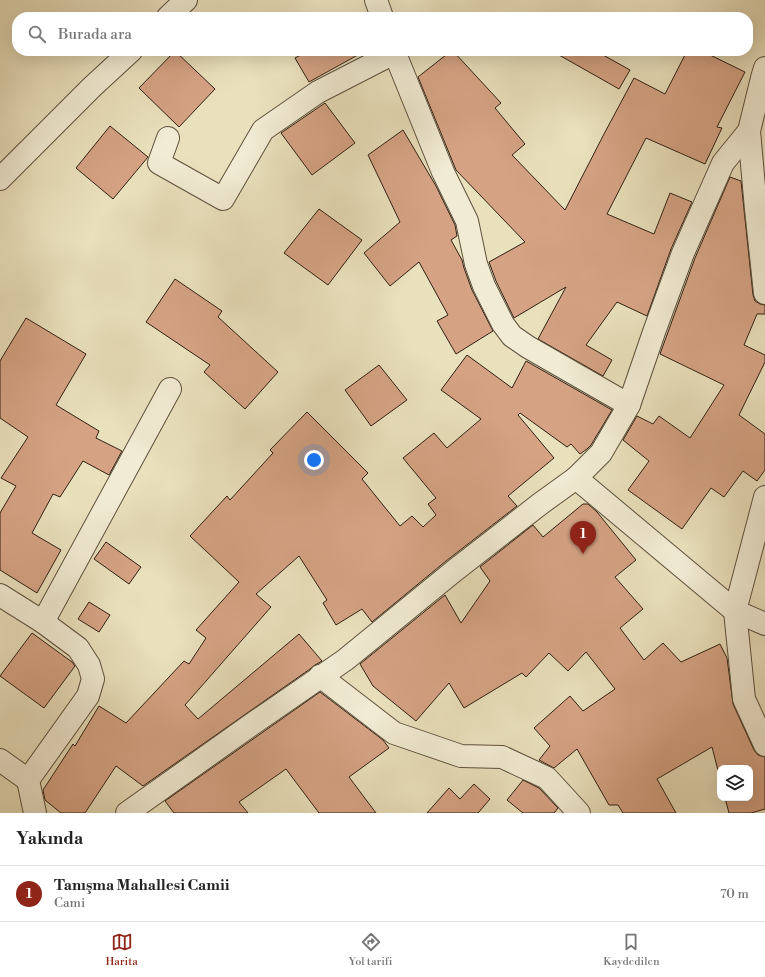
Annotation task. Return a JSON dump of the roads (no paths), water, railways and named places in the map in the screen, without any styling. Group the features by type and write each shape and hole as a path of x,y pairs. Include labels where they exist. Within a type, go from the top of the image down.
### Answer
{"street":[{"path":"173,12 186,0"},
{"path":"376,0 380,12"},
{"path":"0,179 92,87 126,56"},
{"path":"168,138 159,164 223,199 264,130 318,92 386,56"},
{"path":"396,56 443,172 467,221 476,264 484,286 502,324 512,336 528,347 629,405"},
{"path":"765,68 749,132 765,294"},
{"path":"127,813 320,676 345,660 454,570 576,478 601,452 629,405 683,253 723,163 749,132"},
{"path":"43,622 170,389"},
{"path":"576,478 735,611 765,624"},
{"path":"765,496 735,611 744,699 765,745"},
{"path":"0,595 43,622 78,648 89,665 92,679 88,696 28,780"},
{"path":"320,676 394,733 461,756 502,758 547,778 579,813"},
{"path":"0,760 28,780 35,813"}],"place":[{"name":"Tanışma Mahallesi Camii","path":"583,554"}]}
